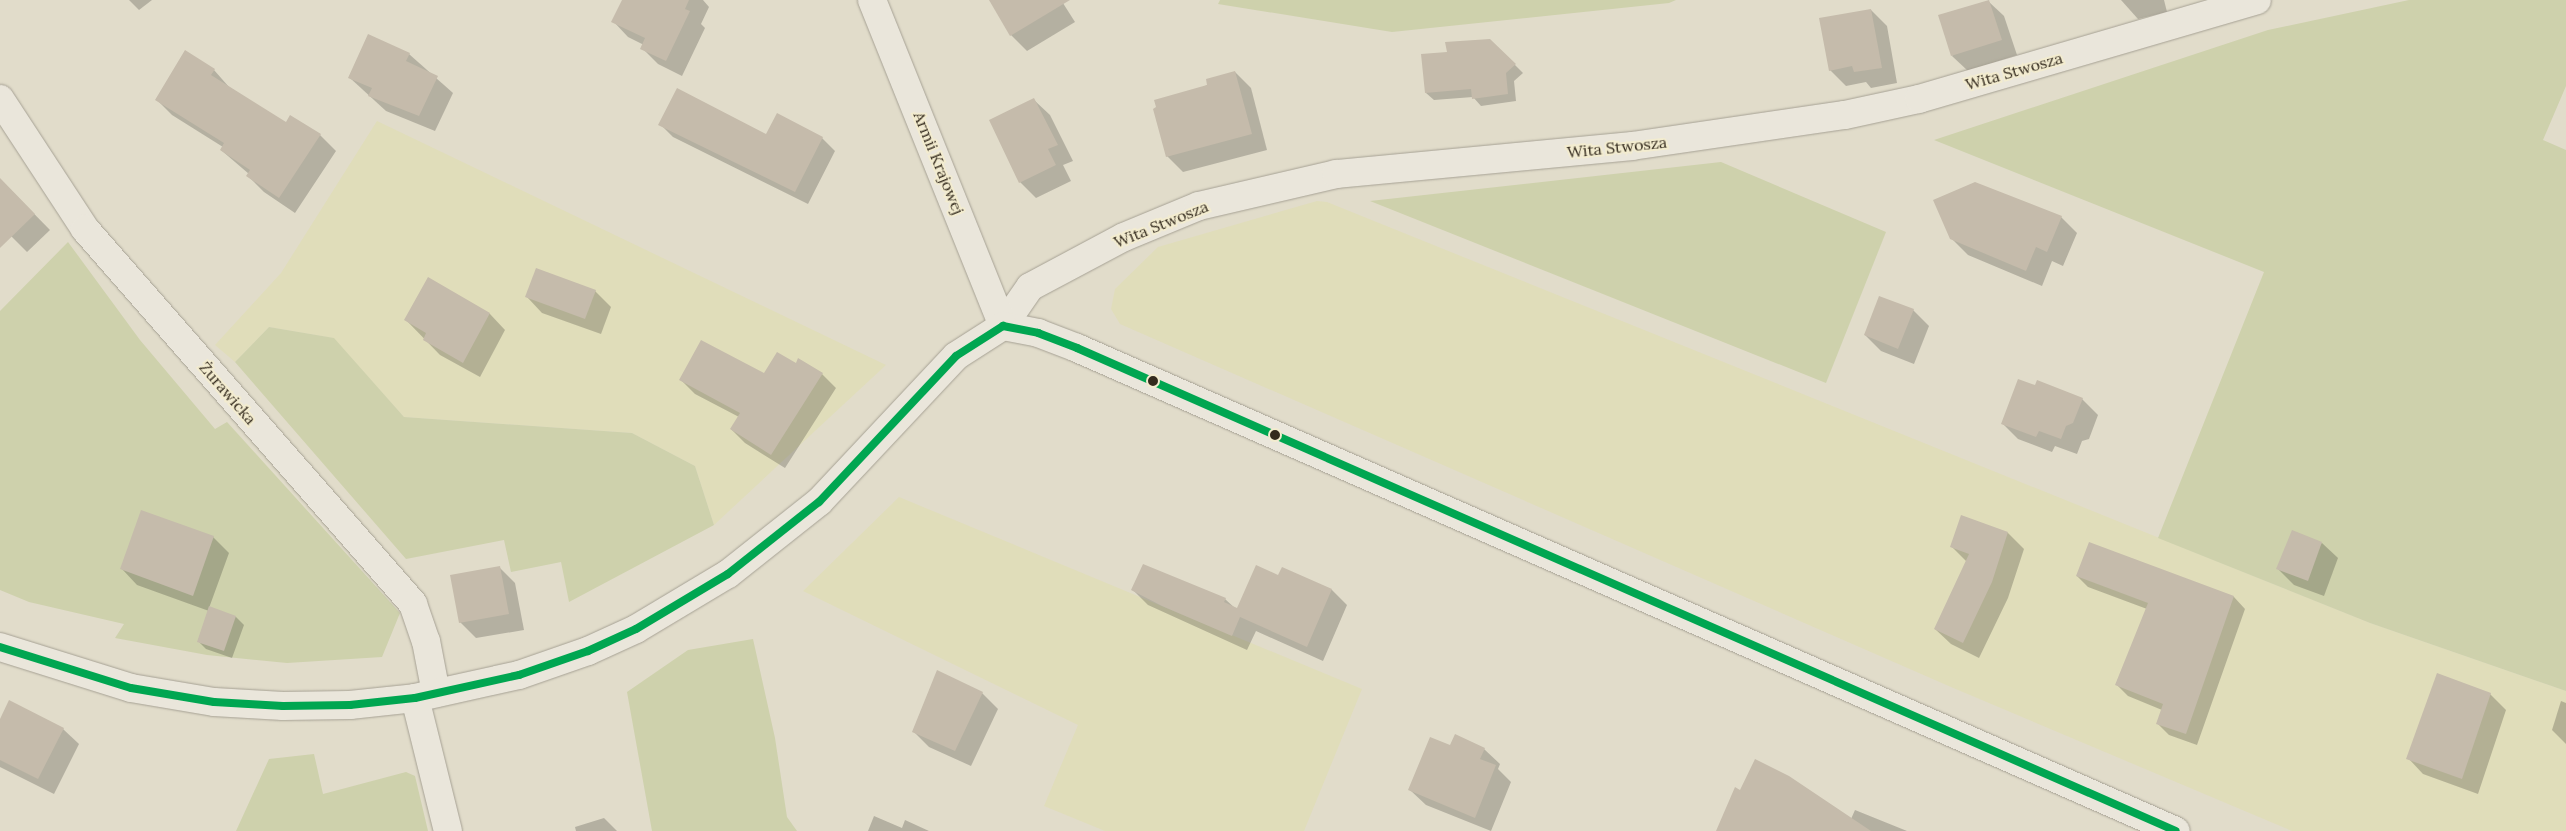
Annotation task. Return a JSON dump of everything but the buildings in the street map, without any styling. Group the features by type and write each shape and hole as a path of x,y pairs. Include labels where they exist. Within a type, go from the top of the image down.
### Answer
{"street":[{"name":"Armii Krajowej","path":"872,0 1003,326"},
{"name":"Wita Stwosza","path":"1003,326 1030,287 1124,237 1199,206 1336,174 1632,146 1845,115 1919,99 2257,0"},
{"name":"Żurawicka","path":"0,99 85,229 413,604 426,641 426,696 448,831"},
{"path":"0,646 131,688 214,702 283,706 350,705 426,696 519,675 588,651 683,603 720,579 819,502 956,356 1003,326 1038,332 1077,348 2176,831"}],"shaded area":[{"path":"377,121 886,365 714,525 695,466 632,433 404,417 333,338 269,327 235,362 215,345 281,273"},
{"path":"1317,201 1327,202 2370,623 2566,691 2566,831 2292,831 1951,687 1120,324 1111,309 1115,289 1158,247"},
{"path":"899,497 1362,689 1304,831 1105,831 1044,806 1078,725 803,591"}],"green space":[{"path":"1220,0 1676,0 1669,3 1392,32 1218,4"},
{"path":"2409,0 2566,0 2566,86 2543,140 2566,150 2566,691 2370,623 2158,538 2264,272 1934,140 2268,30"},
{"path":"1721,162 1886,232 1826,383 1370,201"},
{"path":"68,242 140,340 215,429 227,422 400,613 382,657 287,663 207,655 115,638 124,624 29,602 0,590 0,311"},
{"path":"269,327 334,338 404,417 632,433 695,466 714,525 569,602 561,562 511,572 504,540 406,559 235,362"},
{"path":"753,639 775,738 787,817 797,831 652,831 627,692 688,650"},
{"path":"314,754 323,794 406,772 415,776 428,831 236,831 269,759"}],"transit line":[{"path":"0,647 131,688 214,702 283,706 350,705 415,698 519,675 588,651 636,629 728,574 819,502 956,356 1003,326 1038,333 1077,348 2176,831"}]}
